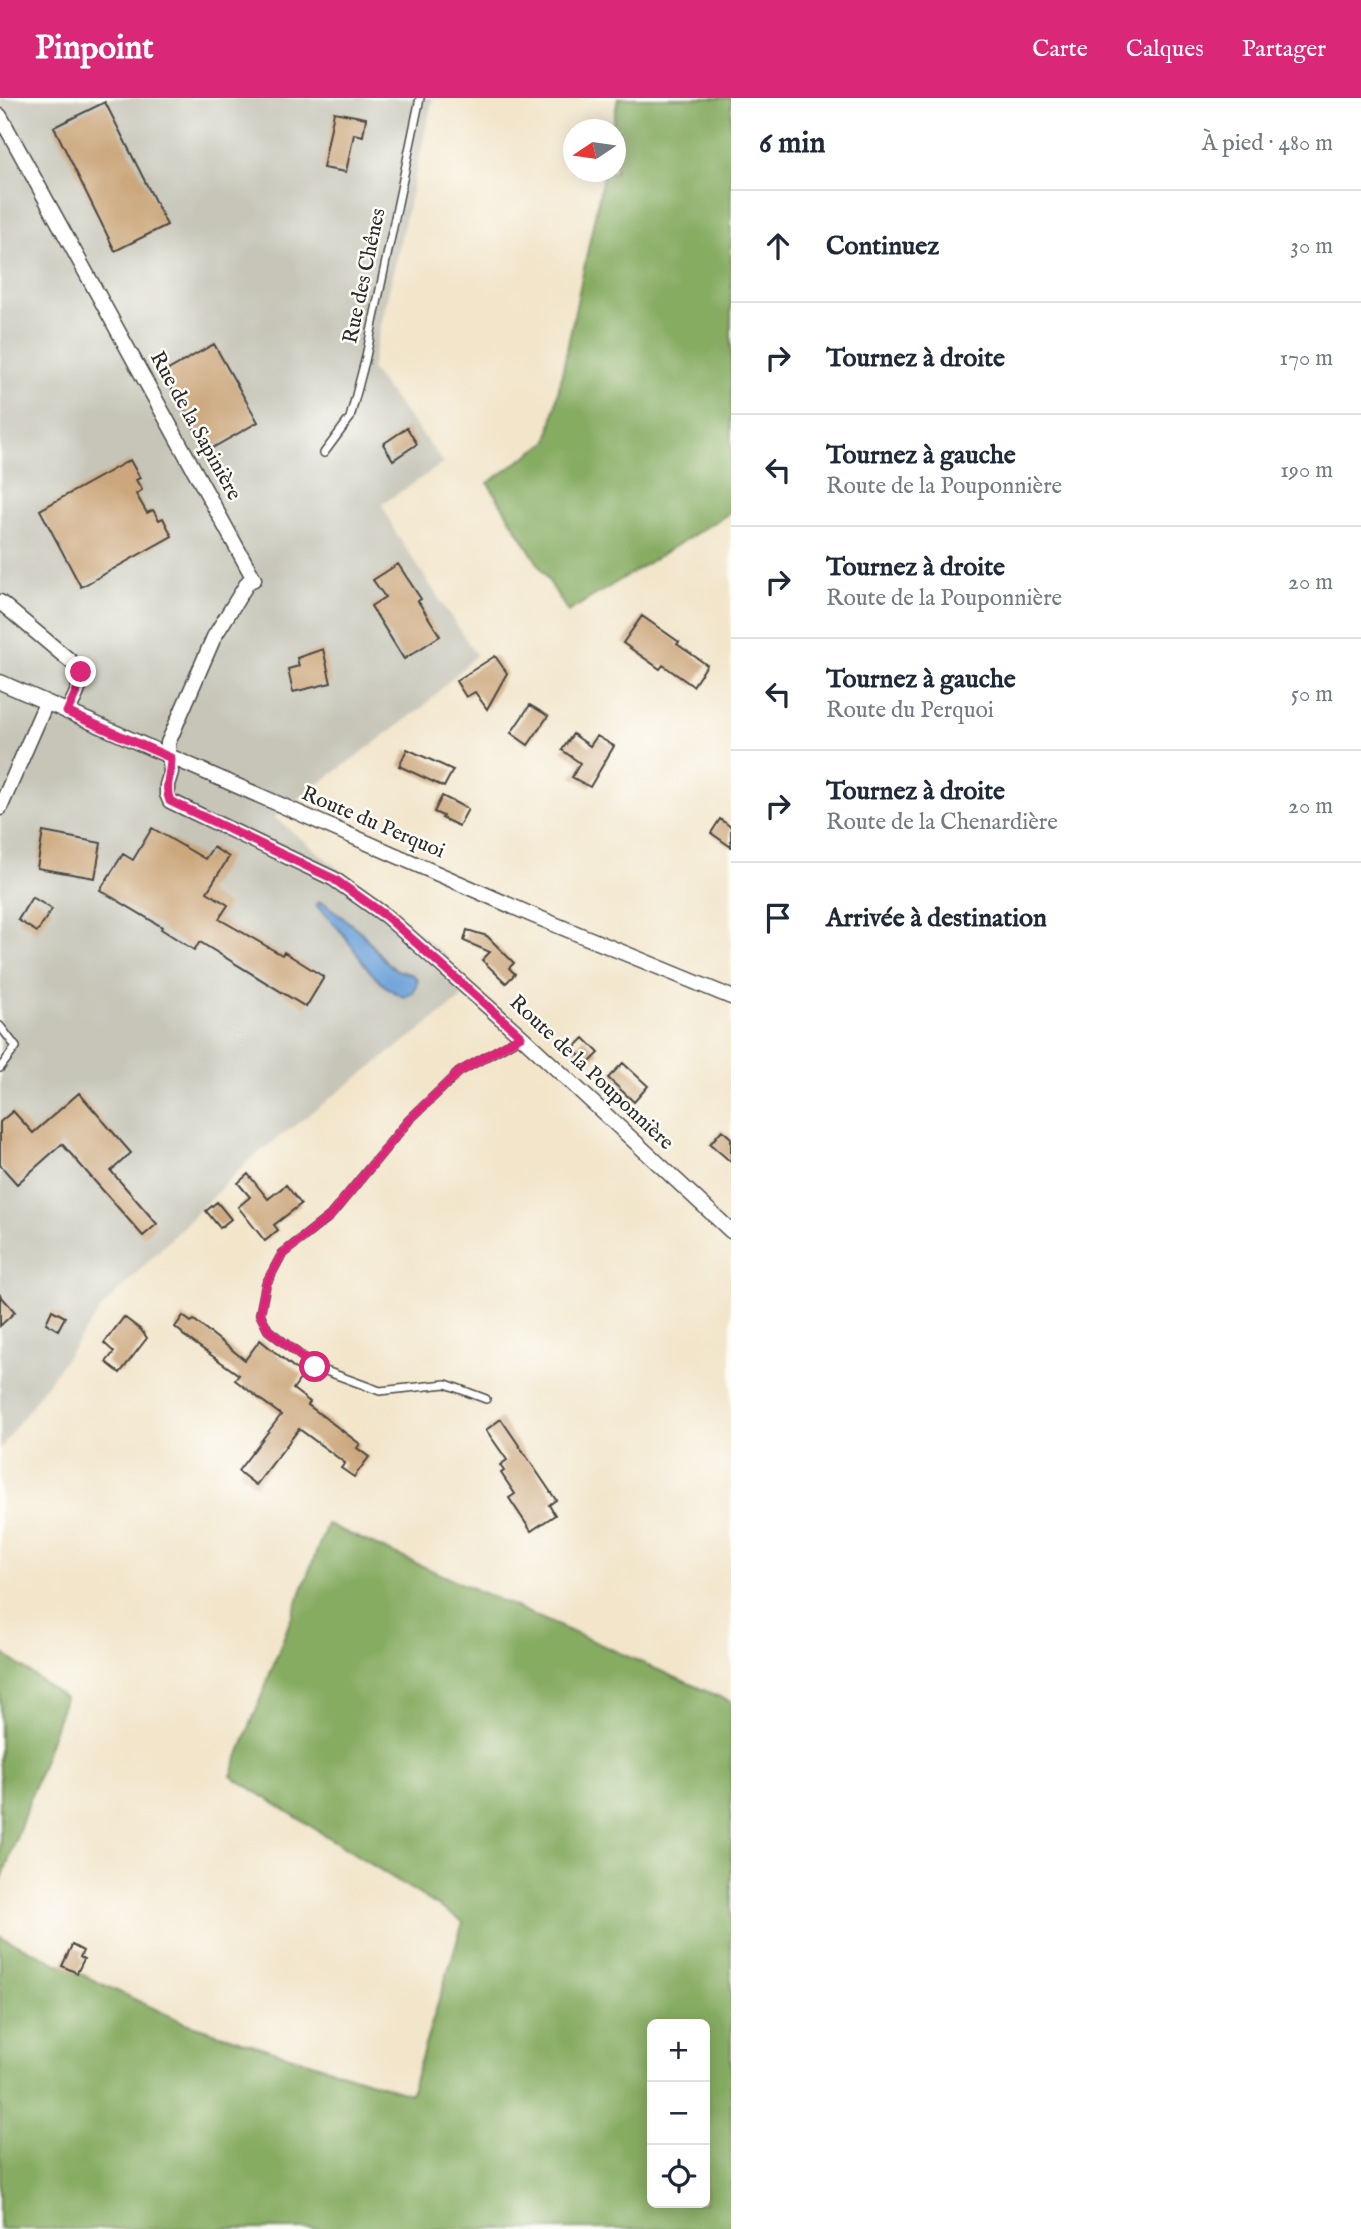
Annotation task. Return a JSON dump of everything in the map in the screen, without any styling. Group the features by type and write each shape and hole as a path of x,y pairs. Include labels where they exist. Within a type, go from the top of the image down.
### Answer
{"street":[{"name":"Rue de la Sapinière","path":"0,116 254,579 248,582 214,637 168,743 171,758"},
{"path":"0,602 81,672 81,681 67,712"},
{"name":"Route du Perquoi","path":"0,682 520,910 731,996"},
{"path":"0,808 46,703"},
{"name":"Route de la Pouponnière","path":"171,758 167,785 170,801 334,879 386,916 521,1036 731,1231"}],"lane":[{"name":"Rue des Chênes","path":"324,453 349,418 365,360 420,98"},
{"path":"0,1026 16,1047 0,1068"},
{"path":"486,1399 446,1384 380,1391 315,1367 268,1330 260,1314 266,1284 282,1254 330,1216 409,1120 459,1072 521,1036"}],"shaded area":[{"path":"0,98 433,98 371,369 444,463 382,504 394,530 476,655 423,707 274,817 447,956 462,998 248,1161 102,1308 0,1449"}],"green space":[{"path":"618,98 731,98 731,512 568,612 488,483 548,441 602,182 626,182 626,119 614,119"},
{"path":"327,1524 731,1702 731,2229 0,2229 0,1936 185,2023 410,2094 463,1922 231,1776"},
{"path":"0,1651 65,1698 0,1885"}],"water":[{"path":"318,902 325,904 361,932 387,963 397,970 413,975 418,980 413,993 404,997 376,978 343,934 316,905"}],"building":[{"path":"105,102 167,225 115,251 54,127"},
{"path":"334,112 366,118 363,136 354,134 346,172 323,168"},
{"path":"214,344 258,422 207,451 163,373"},
{"path":"407,428 417,444 393,460 383,444"},
{"path":"130,460 140,478 136,480 142,490 136,494 147,513 153,510 159,520 163,518 172,536 81,587 40,510"},
{"path":"398,564 421,599 418,601 440,636 404,659 371,606 385,597 373,580"},
{"path":"642,616 707,665 693,686 663,665 660,669 623,643"},
{"path":"323,649 331,683 293,692 288,669 299,666 297,658"},
{"path":"495,656 507,673 487,709 475,692 466,697 456,681"},
{"path":"530,705 548,716 528,745 511,733"},
{"path":"573,734 590,746 597,736 614,746 590,787 572,777 580,763 562,750"},
{"path":"407,749 453,770 444,787 399,766"},
{"path":"442,796 468,809 459,826 434,812"},
{"path":"720,819 731,827 731,847 711,833"},
{"path":"152,828 205,859 213,847 229,857 207,892 228,905 219,919 282,955 284,952 324,977 306,1007 200,942 194,950 161,929 162,927 100,890 123,854 133,860"},
{"path":"43,832 101,843 95,878 37,868"},
{"path":"32,897 52,909 37,932 18,920"},
{"path":"467,930 487,936 514,963 509,968 515,974 506,983 482,960 490,952 464,941"},
{"path":"584,1038 599,1053 588,1064 573,1049"},
{"path":"623,1063 648,1086 634,1102 608,1078"},
{"path":"79,1093 131,1153 111,1171 157,1224 143,1236 62,1144 17,1184 0,1165 0,1122 13,1111 33,1133"},
{"path":"722,1130 731,1138 731,1162 710,1144"},
{"path":"248,1174 268,1199 286,1185 301,1204 274,1225 278,1230 265,1241 238,1207 250,1197 238,1183"},
{"path":"217,1202 231,1219 220,1228 206,1211"},
{"path":"0,1295 15,1312 0,1326"},
{"path":"52,1310 65,1317 58,1330 46,1323"},
{"path":"183,1316 191,1322 194,1320 245,1360 260,1340 303,1375 293,1389 310,1402 308,1405 360,1444 357,1448 369,1457 354,1477 341,1468 345,1463 299,1429 256,1485 238,1471 281,1415 235,1380 239,1375 175,1327"},
{"path":"124,1317 147,1338 120,1373 106,1362 114,1352 104,1343"},
{"path":"501,1419 556,1500 549,1505 555,1515 531,1531 509,1498 515,1494 501,1473 504,1471 500,1465 507,1460 486,1430"},
{"path":"72,1945 83,1951 80,1957 84,1959 77,1973 62,1966"}],"route":[{"path":"81,672 81,681 67,712 171,758 167,785 170,801 334,879 386,916 521,1036 459,1072 409,1120 330,1216 282,1254 266,1284 260,1314 268,1330 315,1367"}]}
